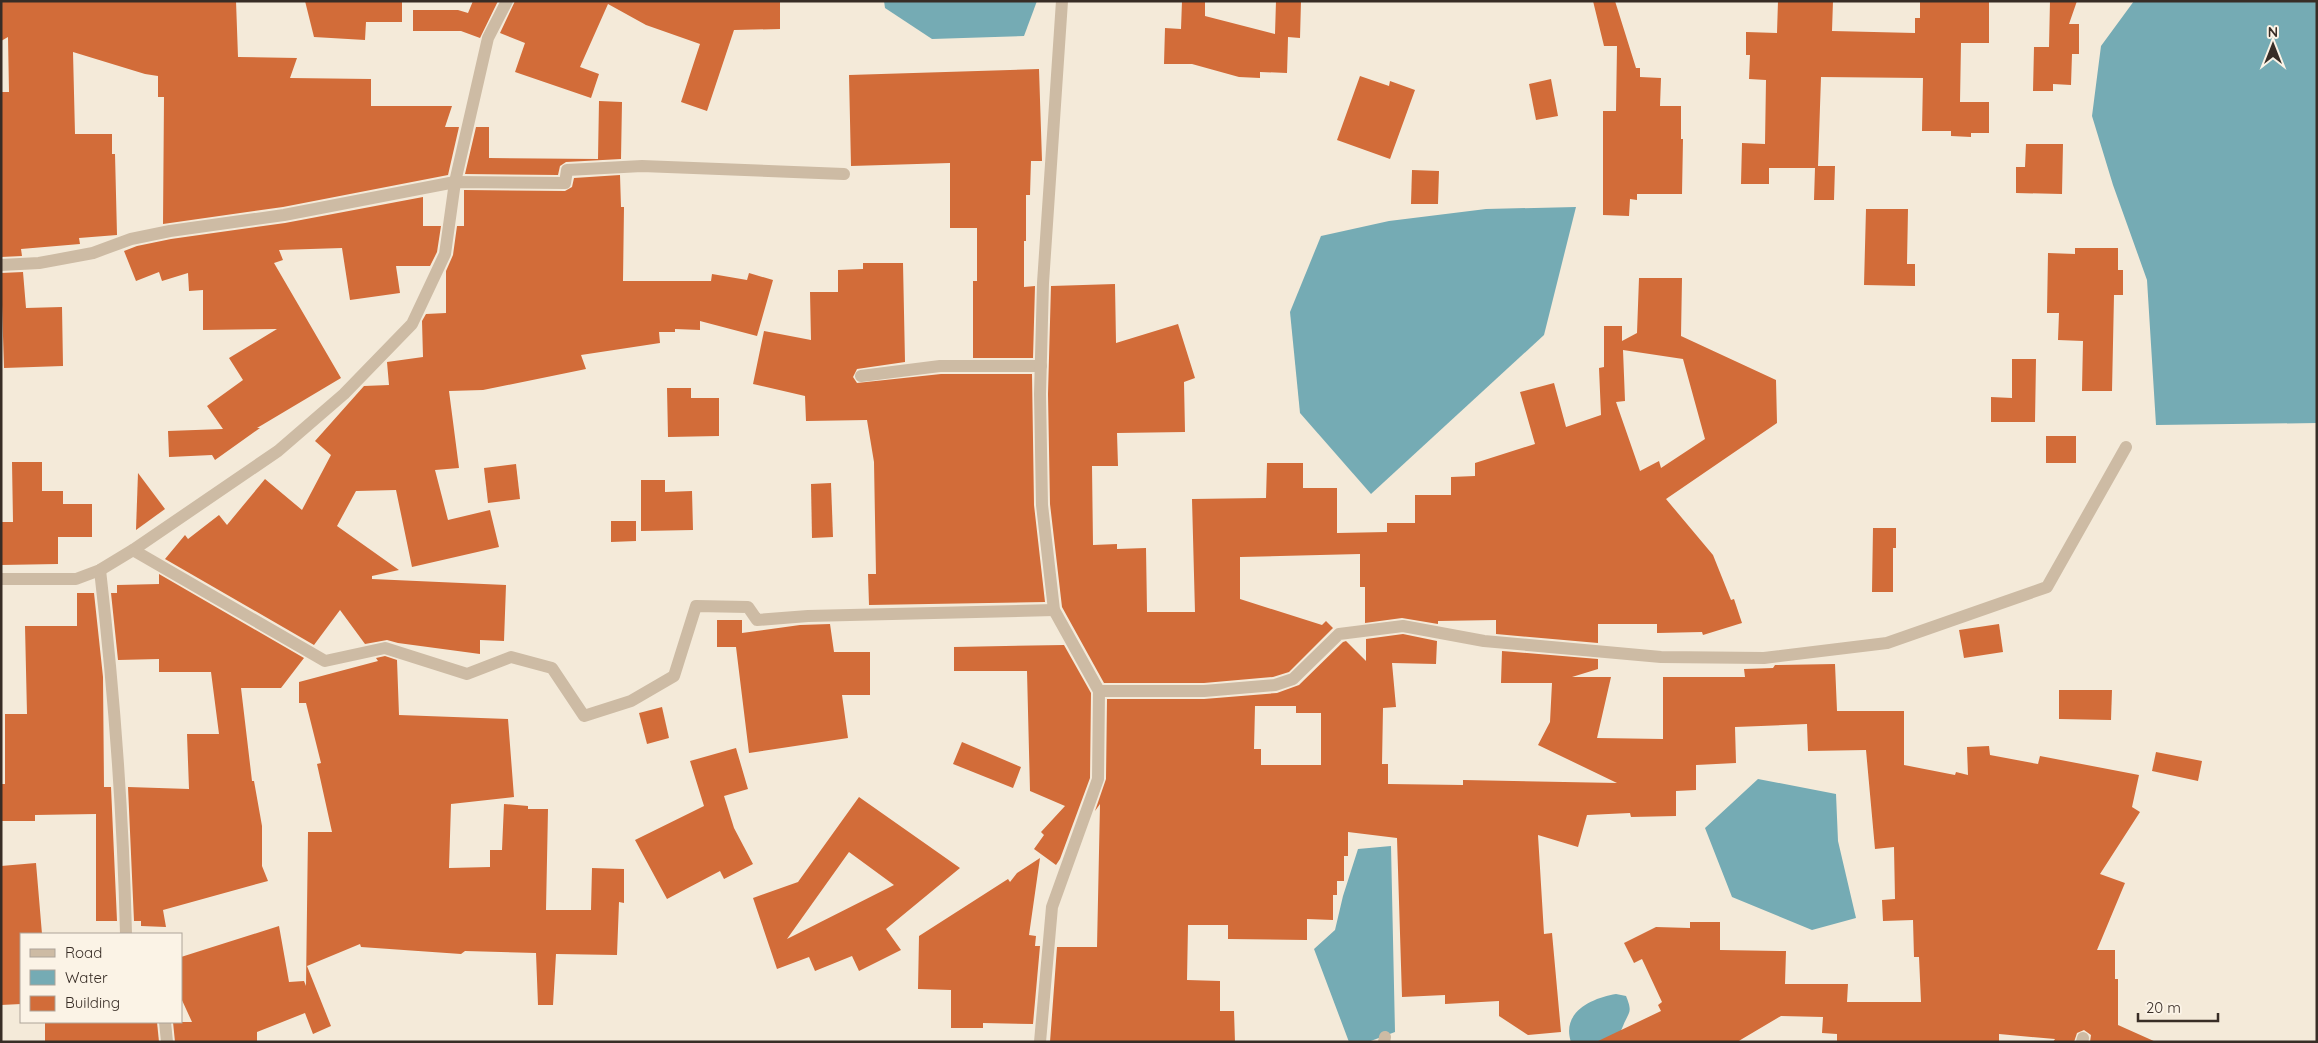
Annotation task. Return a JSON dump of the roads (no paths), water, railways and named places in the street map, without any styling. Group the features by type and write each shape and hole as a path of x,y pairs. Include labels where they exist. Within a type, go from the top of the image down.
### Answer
{"street":[{"path":"1,579 76,579 100,570 133,550 278,450 344,394 412,324 445,254 455,182 488,38 507,1"},
{"path":"1040,1042 1052,908 1098,779 1099,691 1054,610 1042,505 1042,283 1062,1"},
{"path":"1,266 92,253 130,239 170,231 284,215 455,182 565,183 567,170 642,166 844,174"},
{"path":"861,376 940,366 1041,366"},
{"path":"1099,691 1204,691 1276,685 1293,679 1339,634 1403,626 1484,641 1660,657 1764,658 1887,643 2047,587 2126,448"},
{"path":"133,550 325,660 385,648 467,674 511,657 552,668 584,716 631,701 674,676 696,606 748,607 757,620 808,616 1054,610"},
{"path":"100,570 113,687 124,848 126,933"},
{"path":"165,1023 166,1042"}],"water":[{"path":"884,1 1037,1 1024,36 932,39 885,8"},
{"path":"2134,1 2317,1 2317,423 2156,425 2147,280 2113,185 2092,116 2101,46"},
{"path":"1576,207 1544,335 1371,494 1300,413 1290,312 1321,236 1389,221 1486,209"},
{"path":"1758,779 1836,794 1838,841 1856,918 1812,930 1732,897 1705,828"},
{"path":"1391,846 1395,1032 1368,1042 1349,1042 1314,949 1335,930 1343,896 1358,849"},
{"path":"1616,994 1626,996 1630,1009 1617,1042 1571,1042 1570,1022 1581,1008 1597,999"}]}
